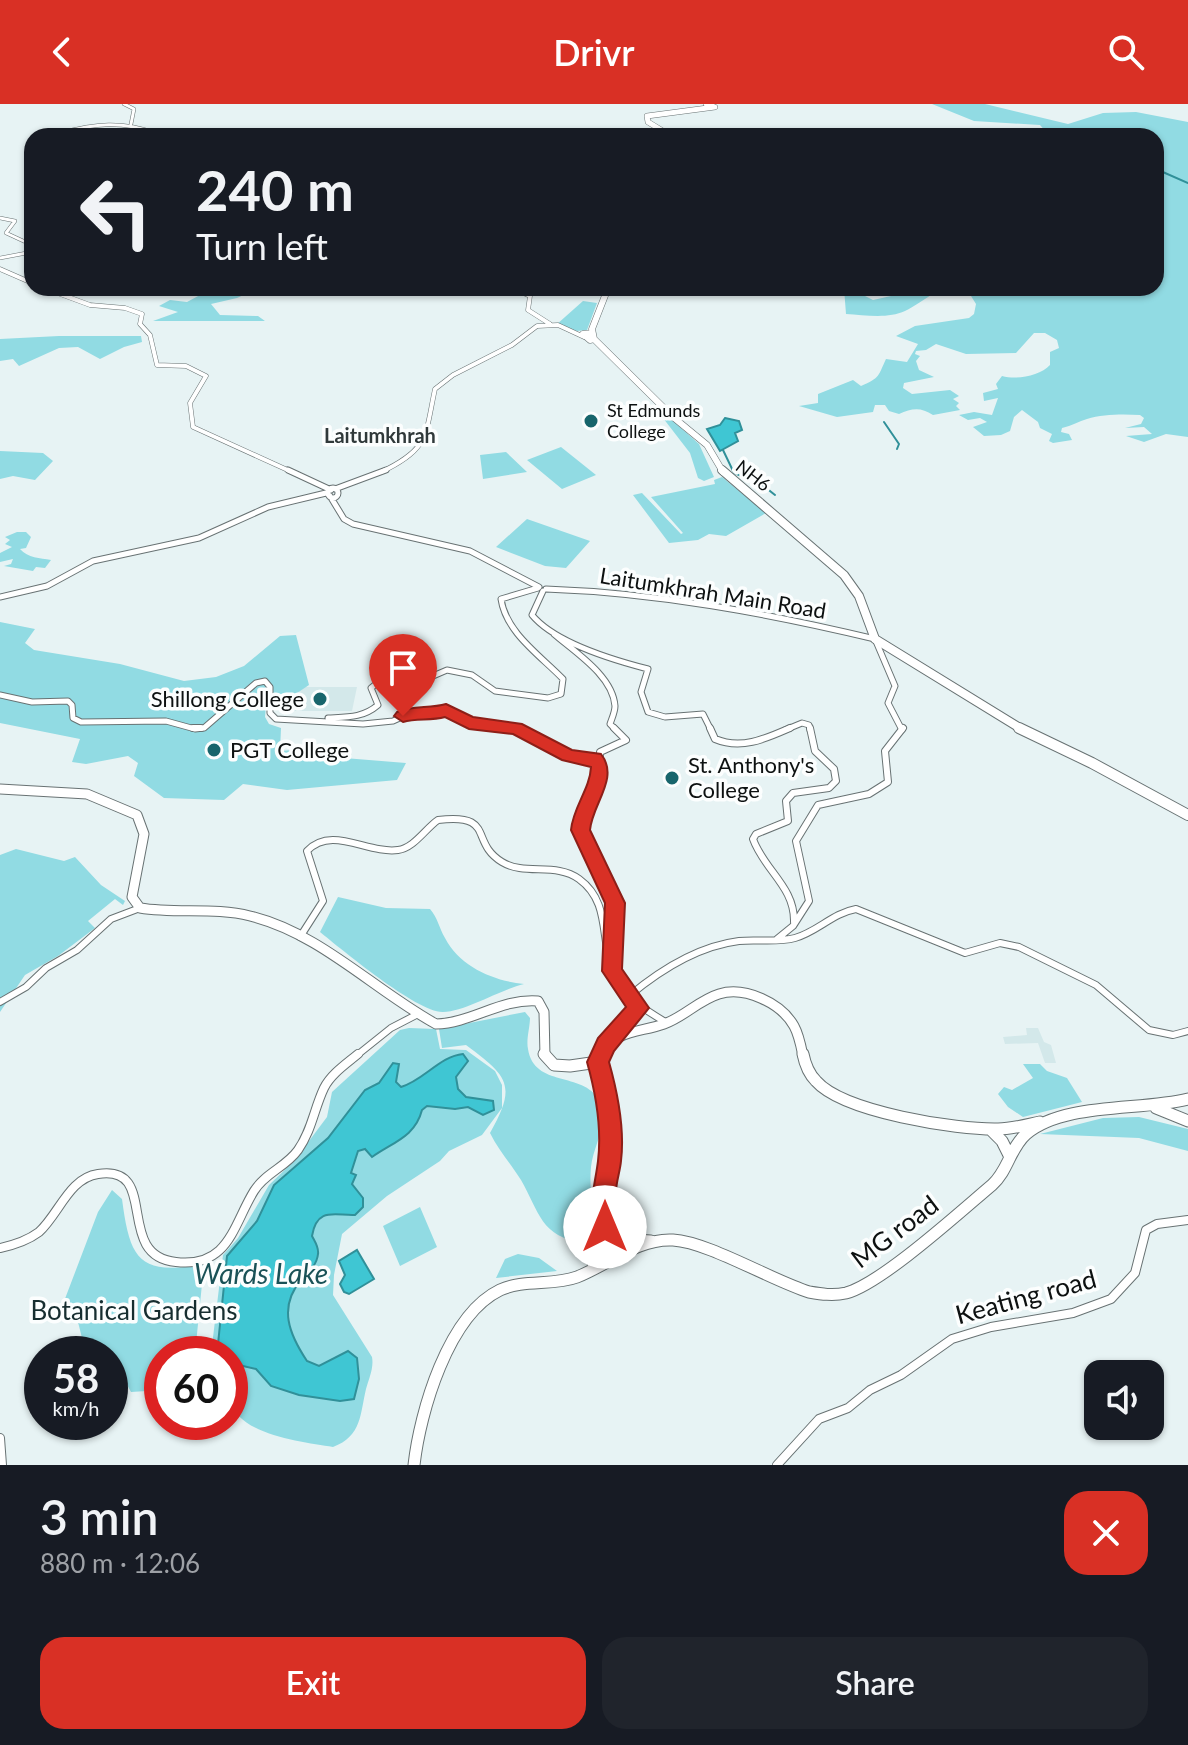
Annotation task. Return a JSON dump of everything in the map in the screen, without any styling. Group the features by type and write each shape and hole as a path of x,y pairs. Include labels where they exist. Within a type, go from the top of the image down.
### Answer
{"highway":[{"path":"658,128 648,122 647,116 662,111 715,107 706,104"},
{"path":"591,336 605,296"},
{"name":"NH6","path":"591,336 673,417 707,445 725,476 770,510 814,553 844,575 859,596 875,639"},
{"path":"875,639 1037,739 1092,763 1188,815"}],"main road":[{"path":"0,789 87,794 137,815 142,821 144,834 132,897 140,908 242,914 260,918 300,937 418,1014 442,1025 522,1000 535,1000 543,1007 542,1052 545,1058 568,1067 598,1062"},
{"path":"590,1271 605,1249 604,1191 610,1162 611,1131 598,1062 611,1039 629,1029 667,1023 718,993 734,991 750,995 767,1002 790,1020 800,1036 811,1074 822,1087 836,1096 883,1112 989,1129 1051,1119"},
{"name":"MG road","path":"659,1241 680,1240 746,1270 813,1292 843,1295 857,1289 899,1259 987,1189 1001,1175 1023,1136 1051,1119 1117,1109 1155,1108 1188,1099"},
{"name":"MG road","path":"1155,1108 1188,1121"},
{"path":"989,1129 1002,1141 1010,1157"},
{"path":"605,1227 613,1237 629,1242 659,1241"},
{"path":"414,1465 417,1432 435,1379 471,1313 501,1289 561,1281 659,1241"}],"street":[{"path":"124,104 134,109 131,124"},
{"path":"77,128 100,121 143,128"},
{"path":"3,219 13,221 15,225 8,231 24,240"},
{"path":"0,258 24,254"},
{"path":"0,269 24,280"},
{"path":"66,296 90,305 140,312 140,324 152,341 158,366 186,366 206,376 195,389 189,404 193,427 335,492"},
{"path":"530,296 528,310 550,324 591,336"},
{"path":"0,597 47,586 93,561 205,536 268,507 335,492 395,466 415,451 428,435 433,392 438,385 478,360 515,344 529,329 550,324"},
{"name":"Laitumkhrah Main Road","path":"335,492 335,503 344,519 353,524 470,551 541,589 620,592 725,607 805,620 875,639"},
{"path":"301,721 367,714 378,705 371,691 373,686 412,685 441,670 472,675 485,687 502,693 548,698 561,694 563,679 506,621 501,606 501,599 507,595 541,589 532,615 592,668 615,701 610,724 626,740 621,745 603,749 599,755 599,778 580,827 584,842 615,903 610,961"},
{"path":"552,633 621,662 648,669 641,696 651,713 669,718 703,714 715,739 726,744 741,744 802,723 809,725 815,751 834,769 836,781 829,788 807,789 790,796 786,804 788,821 756,834 753,839 758,853 792,899 795,910 793,926"},
{"path":"777,939 793,926 809,901 796,846 797,835 810,821 815,806 850,800 887,784 885,751 903,729 888,703 895,686 875,639"},
{"path":"0,695 29,702 68,701 72,705 73,718 81,722 166,721 198,729 211,725 256,683 265,681 270,687 272,717 375,724 393,721 410,712 431,715 446,710 469,723 516,728 568,756 595,759 600,765"},
{"path":"300,937 321,910 323,902 320,883 307,851 314,842 327,838 400,850 413,843 438,820 457,817 480,827 492,852 502,862 555,869 579,879 601,906 613,973 638,1008 667,1023"},
{"path":"0,1002 26,987 46,968 77,950 111,919 140,908"},
{"path":"629,996 639,987 707,949 734,942 799,937 830,923 845,910 856,909 965,953 975,953 999,942 1020,947 1099,987 1135,1021 1154,1033 1170,1036 1188,1031"},
{"path":"611,1039 638,1008"},
{"path":"0,1248 34,1238 44,1230 80,1181 106,1172 123,1179 134,1193 141,1238 152,1254 176,1262 199,1261 214,1255 236,1230 261,1182 287,1162 299,1148 313,1122 319,1098 328,1081 389,1029 418,1014"},
{"name":"Keating road","path":"777,1465 819,1419 848,1408 870,1390 901,1375 952,1339 991,1327 1073,1313 1111,1299 1135,1273 1146,1230 1157,1224 1188,1220"},
{"path":"0,1438 2,1465"}],"shaded area":[{"name":"Shillong College","path":"289,687 357,687 352,711 283,711"},
{"path":"1026,1028 1038,1028 1044,1042 1051,1045 1056,1063 1045,1063 1038,1043 1005,1044 1003,1037 1027,1035"}],"green space":[{"path":"932,104 985,104 1068,124 1103,113 1136,112 1188,122 1188,437 1166,434 1144,442 1126,436 1152,434 1144,427 1125,428 1141,424 1144,418 1140,415 1113,415 1093,417 1062,428 1061,432 1069,434 1072,440 1053,443 1049,441 1052,434 1040,428 1038,422 1022,410 1014,417 1010,431 984,436 973,427 987,422 980,418 968,420 959,415 974,412 992,415 998,398 984,401 983,393 998,389 996,384 1002,376 1028,376 1050,365 1050,352 1059,348 1057,340 1045,333 1034,333 1016,353 966,354 936,344 916,351 915,354 920,356 916,361 919,370 934,377 904,383 903,388 912,394 950,390 959,396 953,399 959,403 956,406 960,410 933,415 916,409 899,414 889,411 885,405 875,405 873,412 837,417 799,406 818,403 818,394 853,380 861,386 872,381 880,373 886,359 907,362 918,344 896,336 915,326 969,318 974,314 976,304 971,296 1164,296 1164,128 1043,128 1040,125 974,121"},
{"path":"198,296 241,296 211,304 220,315 258,316 265,321 153,321 178,312 159,306 170,300 187,302"},
{"path":"845,296 865,296 873,300 891,296 930,296 911,308 891,315 846,314"},
{"path":"583,301 597,303 587,330 577,331 556,325"},
{"path":"141,336 142,342 100,359 78,347 59,348 19,366 13,359 0,361 0,339"},
{"path":"663,418 670,418 699,444 714,477 704,481 698,478 690,453"},
{"path":"561,447 596,475 562,489 527,460"},
{"path":"0,451 43,453 53,461 35,480 13,476 0,479"},
{"path":"506,452 527,472 483,479 480,455"},
{"path":"722,477 766,513 726,536 709,534 698,540 669,543 633,495 642,493 681,534 651,497 715,484 714,480"},
{"path":"527,519 590,541 566,568 545,566 496,547"},
{"path":"26,532 31,537 26,548 20,549 23,552 51,560 45,568 36,567 33,571 4,566 11,564 13,559 0,562 0,553 12,547 5,544 10,540 5,537"},
{"path":"0,622 35,629 25,643 34,650 120,664 184,681 216,677 244,666 280,636 296,635 309,685 291,697 266,705 265,717 269,724 281,728 280,751 333,747 332,757 406,763 397,780 287,790 243,784 224,800 164,798 134,776 138,763 128,756 86,764 72,762 80,739 0,723"},
{"path":"16,849 64,861 75,857 101,885 125,901 123,905 115,899 88,921 95,928 58,956 25,975 0,1012 0,855"},
{"path":"338,897 386,908 430,909 451,948 469,965 501,980 524,984 452,1011 431,1010 380,979 320,932"},
{"path":"525,1012 530,1018 528,1045 532,1061 549,1075 592,1091 602,1108 602,1125 592,1159 591,1175 595,1230 583,1242 558,1235 543,1221 490,1133 506,1092 499,1074 466,1045 442,1048 439,1029"},
{"path":"436,1029 440,1049 466,1050 495,1071 502,1085 502,1108 482,1135 449,1151 440,1161 387,1196 342,1234 333,1295 372,1357 372,1369 355,1430 350,1437 333,1447 272,1435 248,1423 248,1336 213,1336 223,1255 238,1238 269,1185 294,1161 327,1117 332,1092 400,1030"},
{"path":"1023,1064 1040,1064 1047,1071 1067,1078 1082,1102 1023,1117 1008,1107 998,1094 1004,1087 1012,1090 1033,1078"},
{"path":"1139,1117 1188,1129 1188,1151 1139,1138 1040,1134 1103,1118"},
{"name":"Botanical Gardens","path":"112,1190 122,1199 129,1237 142,1259 165,1267 204,1264 197,1336 144,1336 144,1391 131,1392 128,1386 128,1336 82,1336 75,1310 63,1304 98,1212"},
{"path":"420,1207 437,1247 400,1266 383,1226"},
{"path":"518,1254 539,1258 557,1271 496,1278 505,1259"}],"water":[{"path":"725,418 739,421 742,430 735,433 738,441 720,451 707,429 720,425"},
{"name":"Wards Lake","path":"463,1054 468,1061 456,1077 458,1089 466,1097 493,1101 494,1110 483,1115 468,1107 427,1106 409,1133 395,1143 372,1157 365,1149 358,1151 351,1173 356,1175 352,1184 363,1198 363,1207 355,1215 328,1215 318,1220 312,1236 318,1249 317,1258 290,1300 291,1331 307,1361 319,1366 348,1351 357,1358 359,1379 354,1399 340,1401 299,1395 271,1386 256,1369 248,1367 248,1336 219,1336 227,1256 257,1221 274,1185 328,1138 365,1090 379,1083 393,1063 399,1064 396,1082 401,1087"},
{"path":"357,1250 374,1279 349,1294 340,1284 345,1275 339,1261"}],"waterway":[{"path":"1164,172 1188,183"},
{"path":"884,422 899,444 897,449"},
{"path":"723,450 734,473 760,483 775,495"}],"place":[{"name":"St Edmunds College","path":"591,421"},
{"name":"Shillong College","path":"320,699"},
{"name":"PGT College","path":"214,750"},
{"name":"St. Anthony's College","path":"672,778"}],"district":[{"name":"Laitumkhrah","path":"380,436"}],"route":[{"path":"403,716 410,712 431,715 446,710 469,723 516,728 568,756 595,759 600,765 601,772 581,818 580,830 615,903 610,961 612,971 638,1008 606,1045 598,1062 611,1131 610,1162 603,1202 605,1227"}]}
